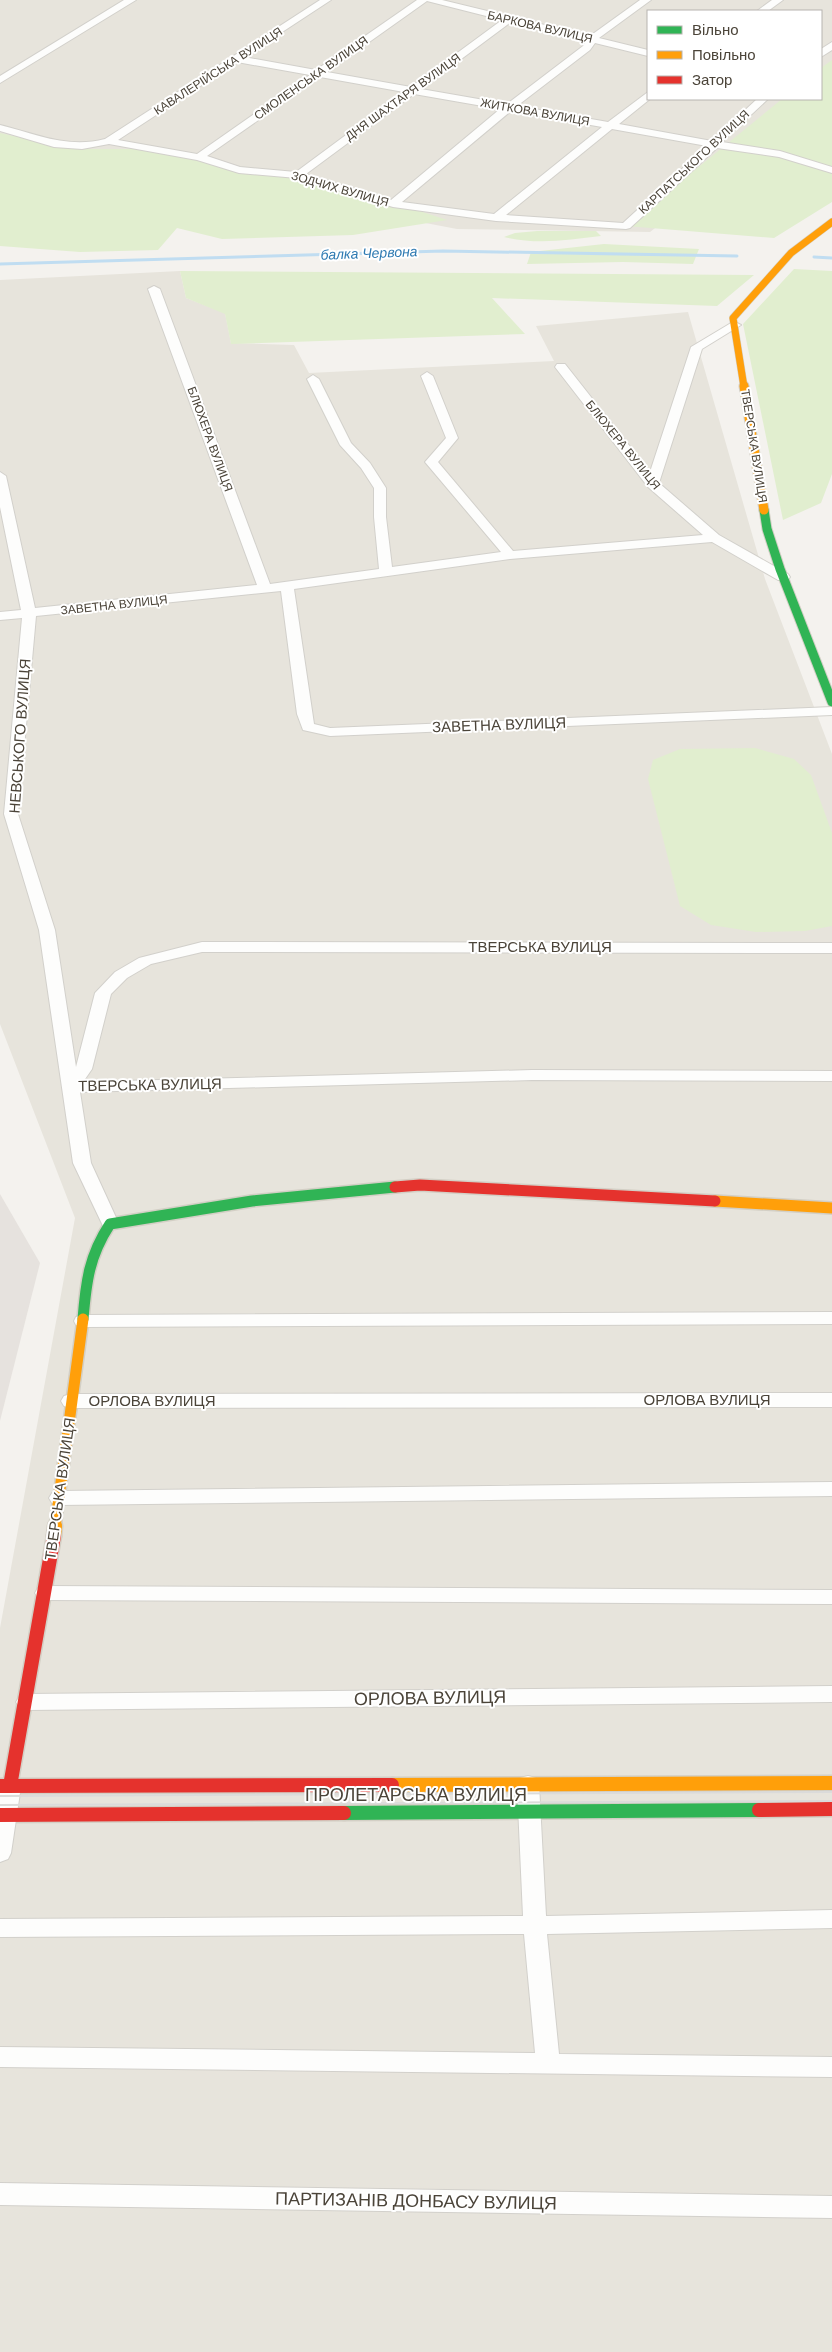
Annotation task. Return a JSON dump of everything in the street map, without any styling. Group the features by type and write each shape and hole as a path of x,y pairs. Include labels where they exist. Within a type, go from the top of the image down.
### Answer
{"main road":[{"path":"735,325 734,318 769,274 806,239 832,222"},
{"name":"ТВЕРСЬКА ВУЛИЦЯ","path":"735,325 767,529 783,576 832,702"},
{"path":"110,1224 190,1209 304,1194 420,1185 832,1208"},
{"name":"ТВЕРСЬКА ВУЛИЦЯ","path":"5,1786 27,1702 46,1594 60,1498 89,1262 98,1241 110,1224"},
{"name":"ПРОЛЕТАРСЬКА ВУЛИЦЯ","path":"5,1786 832,1783"},
{"name":"ПРОЛЕТАРСЬКА ВУЛИЦЯ","path":"3,1815 832,1809"}],"street":[{"path":"0,80 131,0"},
{"name":"КАВАЛЕРІЙСЬКА ВУЛИЦЯ","path":"109,141 326,0"},
{"name":"СМОЛЕНСЬКА ВУЛИЦЯ","path":"198,157 422,0"},
{"name":"БАРКОВА ВУЛИЦЯ","path":"431,0 647,53"},
{"path":"393,204 509,107 587,48 592,40 646,0"},
{"path":"763,10 778,0"},
{"name":"ДНЯ ШАХТАРЯ ВУЛИЦЯ","path":"298,175 387,107 414,91 508,20"},
{"path":"822,53 832,45"},
{"name":"ЖИТКОВА ВУЛИЦЯ","path":"236,59 714,144 780,154 832,170"},
{"path":"496,218 647,96"},
{"name":"КАРПАТСЬКОГО ВУЛИЦЯ","path":"626,226 762,100"},
{"name":"ЗОДЧИХ ВУЛИЦЯ","path":"0,128 53,144 95,146 109,141 198,157 239,170 298,175 393,204 496,218 626,226"},
{"name":"БЛЮХЕРА ВУЛИЦЯ","path":"154,289 265,589"},
{"path":"652,484 697,347 735,325"},
{"name":"БЛЮХЕРА ВУЛИЦЯ","path":"561,367 652,484 714,538"},
{"path":"427,376 452,438 431,462 510,556"},
{"path":"313,379 346,445 366,466 380,488 380,517 386,572"},
{"name":"НЕВСЬКОГО ВУЛИЦЯ","path":"0,476 29,614 11,814 47,930 82,1163 110,1224"},
{"path":"714,538 783,576"},
{"name":"ЗАВЕТНА ВУЛИЦЯ","path":"0,616 265,589 510,556 714,538"},
{"name":"ЗАВЕТНА ВУЛИЦЯ","path":"287,586 304,714 308,727 330,732 832,711"},
{"name":"ТВЕРСЬКА ВУЛИЦЯ","path":"70,1086 84,1069 103,993 121,975 145,961 202,946 832,948"},
{"name":"ТВЕРСЬКА ВУЛИЦЯ","path":"70,1086 532,1075 832,1076"},
{"path":"83,1320 832,1318"},
{"name":"ОРЛОВА ВУЛИЦЯ","path":"71,1401 832,1400"},
{"path":"60,1498 832,1489"},
{"path":"46,1594 832,1596"},
{"name":"ОРЛОВА ВУЛИЦЯ","path":"27,1702 832,1694"},
{"path":"528,1784 531,1812 535,1925 548,2064"},
{"name":"ТВЕРСЬКА ВУЛИЦЯ","path":"0,1853 5,1786"},
{"path":"0,1928 535,1925 832,1919"},
{"path":"0,2057 832,2067"},
{"name":"ПАРТИЗАНІВ ДОНБАСУ ВУЛИЦЯ","path":"0,2194 832,2208"}],"shaded area":[{"path":"0,0 832,0 832,90 822,98 822,10 647,10 647,100 819,100 650,232 457,229 0,142"},
{"path":"180,271 186,298 225,313 231,343 294,345 309,373 554,361 536,326 688,312 765,579 832,754 832,2352 0,2352 0,1628 75,1218 0,1024 0,280"},
{"path":"0,1194 40,1263 0,1421"}],"green space":[{"path":"832,60 832,202 774,238 626,226 781,100 822,100 822,67"},
{"path":"0,133 73,149 140,149 335,183 447,220 353,235 222,239 177,228 158,250 80,252 0,246"},
{"path":"596,231 601,236 540,241 504,237 515,233"},
{"path":"604,244 699,249 693,264 623,262 527,264 531,252"},
{"path":"794,269 832,271 832,474 821,503 783,520 743,324"},
{"path":"180,271 754,275 717,306 492,298 525,334 231,344 225,314 186,298"},
{"path":"755,748 794,759 811,775 832,833 832,926 805,931 756,932 711,925 680,906 648,779 653,760 680,749"}],"waterway":[{"name":"балка Червона","path":"0,264 443,251 737,256"},
{"name":"балка Червона","path":"814,257 832,258"}],"tram line":[{"path":"0,1796 832,1792"},
{"path":"0,1805 832,1801"}],"traffic: fast":[{"path":"764,510 767,529 780,569 832,702"},
{"path":"83,1319 87,1281 92,1259 102,1236 110,1224 252,1201 395,1187"},
{"path":"344,1813 759,1810"}],"traffic: slow":[{"path":"764,510 733,318 791,253 832,222"},
{"path":"715,1201 832,1208"},
{"path":"54,1536 83,1319"},
{"path":"392,1785 832,1783"}],"traffic: jam":[{"path":"395,1187 420,1185 715,1201"},
{"path":"10,1786 54,1536"},
{"path":"0,1786 392,1785"},
{"path":"759,1810 832,1809"},
{"path":"0,1815 344,1813"}]}
